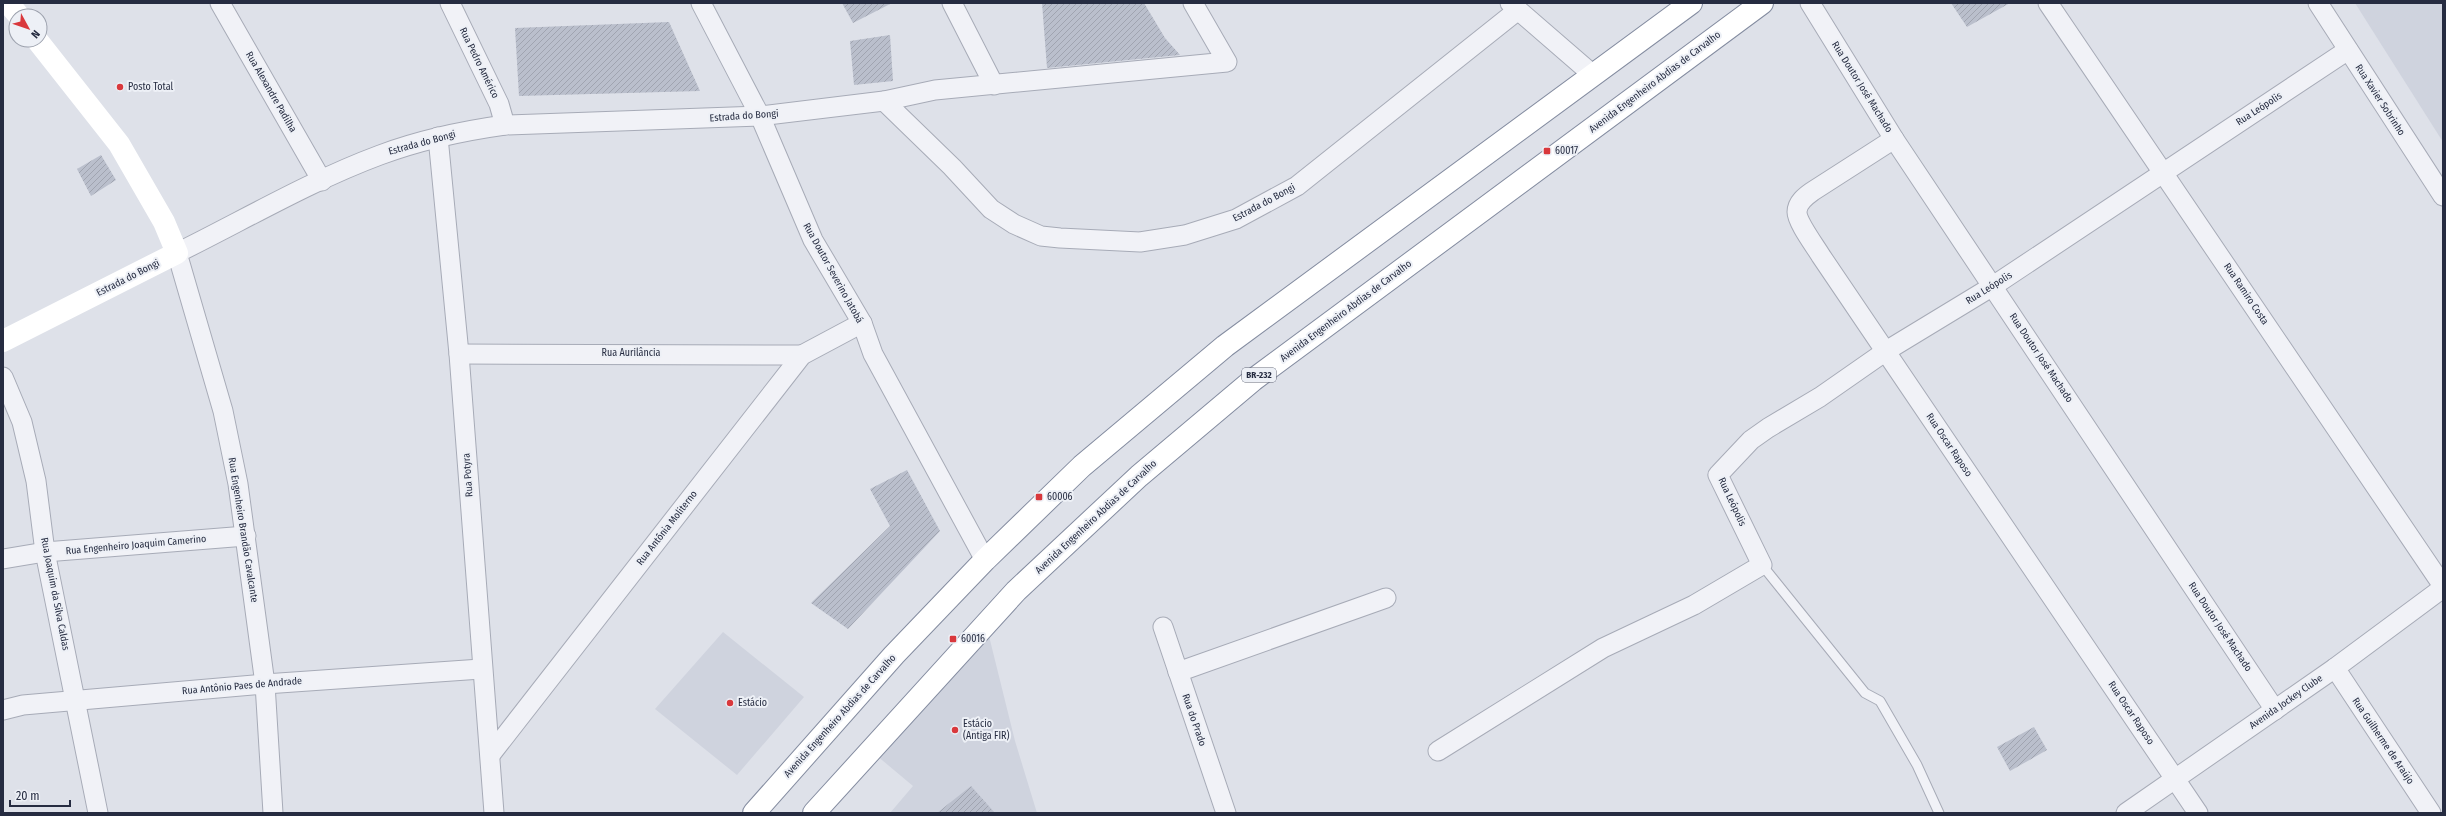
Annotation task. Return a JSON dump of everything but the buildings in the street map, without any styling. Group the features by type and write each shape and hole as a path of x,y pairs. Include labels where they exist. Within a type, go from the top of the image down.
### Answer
{"main road":[{"name":"Avenida Engenheiro Abdias de Carvalho","path":"754,813 894,655 985,560 1082,466 1225,346 1592,74 1691,3"},
{"name":"Avenida Engenheiro Abdias de Carvalho","path":"814,813 1016,591 1140,476 1253,380 1762,3"},
{"path":"43,48 119,144 164,222 177,253"},
{"name":"Estrada do Bongi","path":"3,342 177,253"}],"street":[{"name":"Rua Alexandre Padilha","path":"220,3 322,181"},
{"name":"Rua Pedro Américo","path":"450,3 499,104 505,125"},
{"name":"Rua Doutor Severino Jatobá","path":"701,3 760,116 813,240 862,323 873,354 985,560"},
{"path":"952,3 994,85"},
{"name":"Estrada do Bongi","path":"177,253 380,154 438,137 505,125 760,116 884,101 935,90 1227,62 1193,3"},
{"name":"Rua Doutor José Machado","path":"1810,3 1894,139 2275,710"},
{"name":"Rua Ramiro Costa","path":"2048,3 2164,171 2443,587"},
{"name":"Rua Xavier Sobrinho","path":"2318,3 2443,196"},
{"name":"Estrada do Bongi","path":"884,101 991,209 1014,224 1041,236 1140,242 1177,236 1236,219 1297,186 1514,6"},
{"path":"1514,6 1592,74"},
{"name":"Rua Leópolis","path":"1762,565 1718,475 1751,440 1886,351 1993,286 2348,50"},
{"name":"Rua Potyra","path":"438,137 459,354 482,669 491,754 494,813"},
{"name":"Rua Oscar Raposo","path":"1894,139 1813,190 1802,199 1796,212 1821,256 2198,813"},
{"name":"Rua Engenheiro Brandão Cavalcante","path":"177,253 223,411 238,484 265,684 273,813"},
{"name":"Rua Antônia Moliterno","path":"491,754 802,355 862,323"},
{"name":"Rua Aurilância","path":"459,354 802,355"},
{"name":"Rua Joaquim da Silva Caldas","path":"3,377 22,422 36,481 45,552 98,813"},
{"name":"Rua Engenheiro Joaquim Camerino","path":"3,559 45,552 246,536"},
{"path":"1438,751 1603,648 1694,605 1762,565"},
{"name":"Avenida Jockey Clube","path":"2126,813 2335,668 2443,587"},
{"path":"1178,672 1386,598"},
{"name":"Rua do Prado","path":"1163,627 1226,813"},
{"name":"Rua Guilherme de Araújo","path":"2335,668 2431,813"},
{"name":"Rua Antônio Paes de Andrade","path":"3,710 23,705 76,700 265,684 482,669"}],"lane":[{"path":"1762,565 1865,693 1880,701 1917,765 1939,813"}],"shaded area":[{"path":"2355,3 2443,3 2443,142"},
{"name":"Estácio","path":"723,632 804,697 737,775 655,709"},
{"name":"Estácio (Antiga FIR)","path":"988,632 1015,741 1037,813 890,813 913,786 876,755"}],"place":[{"name":"Posto Total","path":"120,87"},
{"name":"60017","path":"1547,151"},
{"name":"60006","path":"1039,497"},
{"name":"60016","path":"953,639"},
{"name":"Estácio","path":"730,703"},
{"name":"Estácio (Antiga FIR)","path":"955,730"}]}
